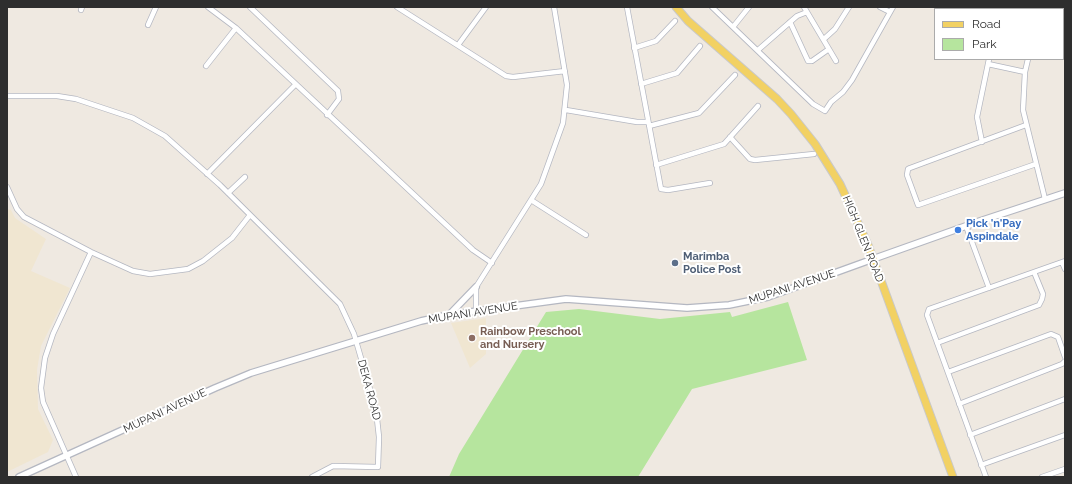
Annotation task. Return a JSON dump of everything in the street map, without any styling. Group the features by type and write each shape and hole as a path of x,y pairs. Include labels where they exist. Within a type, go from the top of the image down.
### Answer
{"main road":[{"name":"HIGH GLEN ROAD","path":"676,7 688,21 777,99 804,128 840,184 858,220 953,477"},
{"path":"873,259 1065,193"}],"street":[{"path":"148,26 156,7"},
{"path":"208,7 236,28 327,115 473,250 492,263"},
{"path":"250,7 338,91 339,99 327,115"},
{"path":"397,7 510,76 565,71"},
{"path":"458,45 486,7"},
{"path":"448,315 476,287 543,181 563,124 566,110 567,85 554,7"},
{"path":"627,7 661,189 664,190 710,183"},
{"path":"712,7 813,104 825,112 830,102 843,92 852,80 893,7"},
{"path":"733,27 749,7"},
{"path":"824,39 834,30 849,7"},
{"path":"880,7 890,12"},
{"path":"758,50 806,9 836,61"},
{"path":"634,48 656,41 675,21"},
{"path":"790,22 808,61 812,61 829,49"},
{"path":"206,66 236,28"},
{"path":"641,84 677,73 700,46"},
{"path":"1028,60 1025,72 1023,110 1044,199"},
{"path":"982,142 977,118 988,62 1025,72"},
{"path":"566,110 649,124 699,113 735,75"},
{"path":"207,174 295,85"},
{"path":"7,96 64,97 102,106 134,118 165,136 228,193 340,304 356,341"},
{"path":"656,164 724,144 758,106"},
{"path":"1026,125 908,170 907,175 918,205 1036,164"},
{"path":"730,137 750,159 755,160 814,154"},
{"path":"228,193 245,177"},
{"path":"7,187 9,198 24,217 91,252 133,271 150,274 188,269 216,253 232,238 250,215"},
{"path":"531,200 586,235"},
{"path":"966,226 989,288"},
{"path":"76,477 65,456 43,402 41,388 45,358 53,334 91,252"},
{"name":"MUPANI AVENUE","path":"19,477 215,388 251,374 356,341 448,315 566,299 687,308 729,305 764,298 873,259"},
{"path":"986,477 927,315 930,309 1064,261 1065,269"},
{"path":"937,343 1039,305 1043,294 1034,272"},
{"path":"476,287 476,310"},
{"path":"948,372 1052,334 1058,337 1065,357"},
{"name":"DEKA ROAD","path":"312,477 333,466 378,467 379,437 376,410 356,341"},
{"path":"959,404 1062,364 1065,361"},
{"path":"970,435 1065,399"},
{"path":"981,465 1065,435"},
{"path":"1042,477 1065,469"}],"shaded area":[{"path":"7,209 11,210 15,218 46,239 31,271 70,288 41,346 37,370 38,409 53,440 48,452 7,472"},
{"name":"Rainbow Preschool and Nursery","path":"486,318 486,354 470,368 451,323"}],"green space":[{"path":"788,302 807,360 692,389 638,477 449,477 459,454 546,312 579,309 660,319 730,312 732,317"}],"place":[{"name":"Pick 'n'Pay Aspindale","path":"958,230"},
{"name":"Marimba Police Post","path":"675,263"},
{"name":"Rainbow Preschool and Nursery","path":"472,338"}]}
